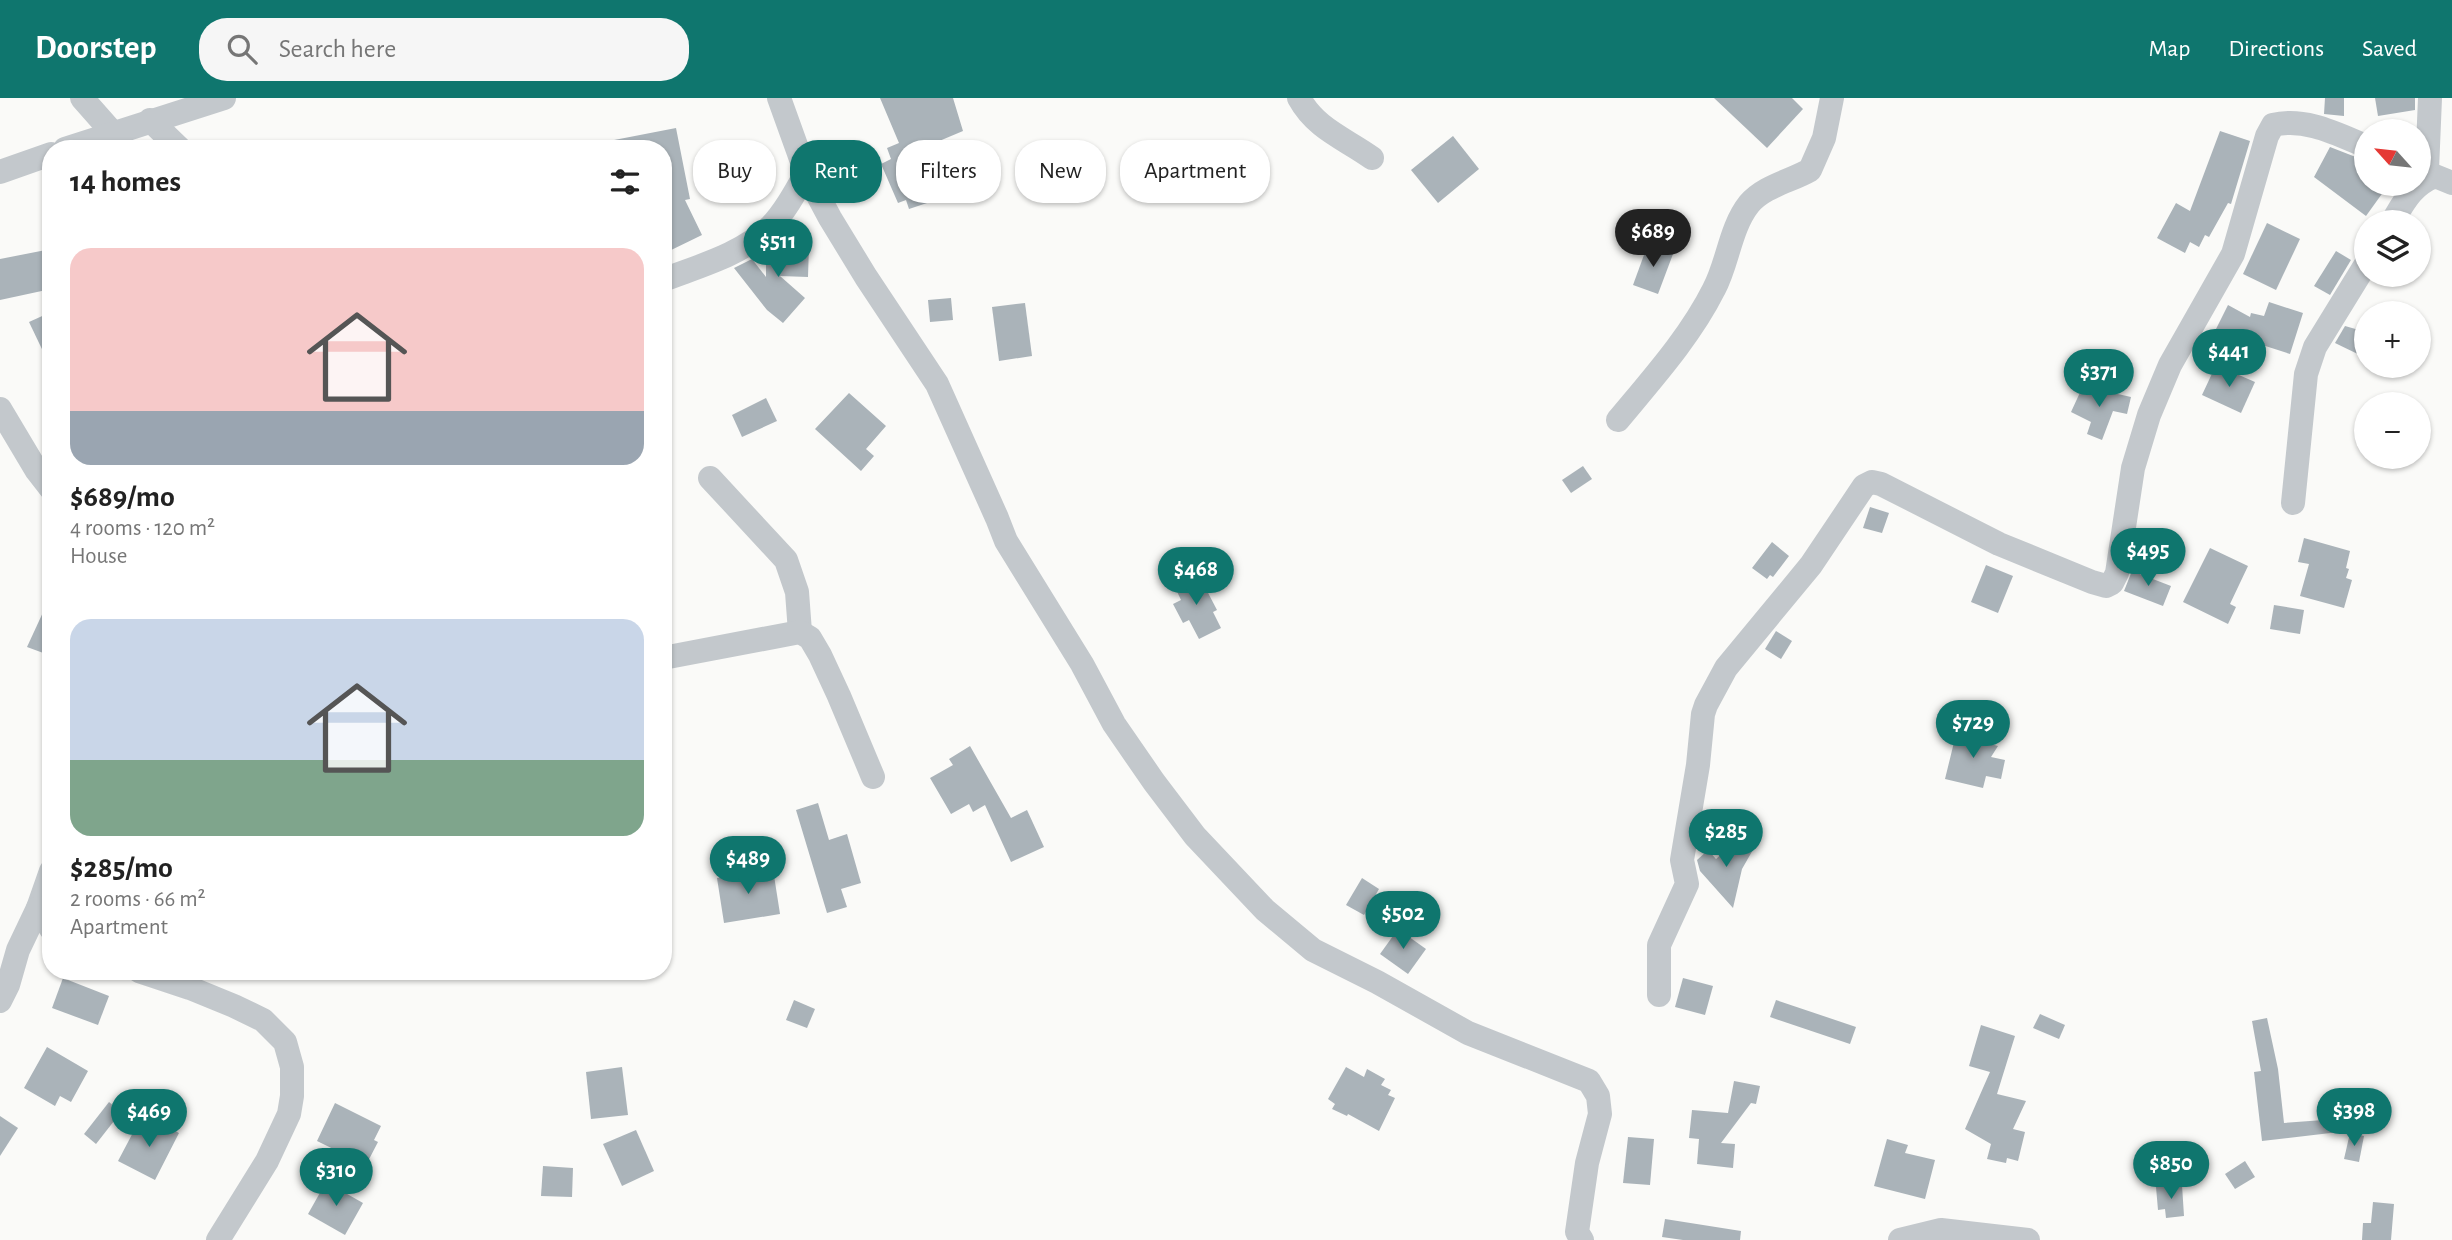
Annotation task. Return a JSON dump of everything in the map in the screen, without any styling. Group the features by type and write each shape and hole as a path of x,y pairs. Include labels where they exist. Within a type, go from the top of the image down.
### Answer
{"street":[{"path":"82,98 112,132"},
{"path":"90,140 224,98"},
{"path":"779,98 794,140"},
{"path":"1299,98 1308,113 1322,127 1372,158"},
{"path":"1618,420 1662,366 1716,288 1726,256 1748,205 1777,185 1810,170 1824,138 1832,98"},
{"path":"2399,210 2410,191 2433,174 2430,98"},
{"path":"150,120 171,140"},
{"path":"1659,995 1659,945 1687,884 1682,860 1706,705 1726,668 1811,565 1864,486 1872,482 1881,484 1999,544 2092,582 2106,586 2112,583 2117,573 2133,468 2150,415 2170,365 2233,254 2267,136 2273,125 2286,122 2326,130 2354,141"},
{"path":"0,172 42,157"},
{"path":"672,276 741,249 772,225 790,197"},
{"path":"822,203 866,277 937,384 1006,541 1082,664 1114,724 1195,836 1265,910 1313,950 1468,1033 1589,1081 1598,1096 1600,1114 1587,1163 1577,1231 1581,1240"},
{"path":"2293,503 2309,362 2315,347 2354,284"},
{"path":"0,409 42,477"},
{"path":"710,478 786,560 797,592 800,632"},
{"path":"672,656 800,632 810,638 873,777"},
{"path":"0,1001 8,985 18,950 42,920"},
{"path":"166,980 263,1020 285,1042 292,1067 289,1114 267,1161 218,1240"},
{"path":"1900,1240 1941,1230 2028,1240"}],"building":[{"path":"880,98 953,98 963,131 942,140 898,140"},
{"path":"1714,98 1792,98 1803,109 1767,148"},
{"path":"2325,98 2344,98 2344,116 2324,114"},
{"path":"2375,98 2415,98 2415,110 2378,116"},
{"path":"676,128 690,199 685,200 702,235 672,250 672,140 614,140"},
{"path":"2220,131 2250,141 2231,204 2228,203 2209,237 2205,235 2199,247 2190,242 2185,253 2157,238 2176,203 2190,211"},
{"path":"1453,136 1479,169 1438,203 1411,170"},
{"path":"896,144 896,198 882,166 882,164 891,159 887,148"},
{"path":"2330,147 2354,156 2354,196 2380,196 2370,210 2358,210 2314,177"},
{"path":"907,203 927,203 909,209"},
{"path":"2267,223 2300,239 2276,290 2243,274"},
{"path":"1648,244 1673,254 1658,294 1633,285"},
{"path":"771,245 809,246 808,277 780,276 805,298 783,323 767,310 734,268 752,259 766,277 766,249"},
{"path":"42,251 42,291 0,300 0,259"},
{"path":"2336,251 2351,260 2330,295 2314,286"},
{"path":"951,298 953,320 930,322 928,300"},
{"path":"2269,302 2303,313 2290,354 2230,336 2216,329 2228,305 2250,317 2251,313 2264,316"},
{"path":"1025,303 1032,356 999,361 992,307"},
{"path":"42,316 42,349 29,322"},
{"path":"2345,326 2354,329 2354,352 2335,343"},
{"path":"2216,365 2255,382 2241,413 2202,395"},
{"path":"2083,386 2131,397 2127,414 2113,411 2102,440 2087,434 2091,422 2071,412"},
{"path":"849,393 886,426 866,449 874,456 861,471 815,429"},
{"path":"766,398 777,421 742,437 732,415"},
{"path":"1583,466 1592,479 1571,493 1562,480"},
{"path":"1870,507 1889,513 1882,533 1863,528"},
{"path":"2304,538 2350,551 2346,578 2352,580 2344,608 2300,596 2309,564 2298,562"},
{"path":"1772,542 1789,556 1773,577 1770,575 1767,579 1752,568"},
{"path":"2210,548 2248,566 2230,604 2236,607 2228,624 2183,602"},
{"path":"1986,565 2013,576 1998,613 1971,602"},
{"path":"2132,571 2171,586 2163,606 2124,591"},
{"path":"1191,573 1201,592 1206,589 1217,610 1213,612 1221,628 1199,639 1189,620 1183,623 1173,604 1181,600 1173,583"},
{"path":"2274,605 2304,610 2300,634 2270,629"},
{"path":"42,614 42,653 27,647"},
{"path":"1776,631 1792,641 1781,659 1765,649"},
{"path":"1957,730 1986,737 1987,743 1998,746 1991,757 2005,760 2001,779 1986,776 1983,788 1945,779"},
{"path":"970,746 1011,818 1027,810 1044,847 1011,862 985,805 973,812 969,804 951,814 930,778 953,765 949,759"},
{"path":"818,803 829,840 847,834 861,883 841,889 847,907 827,913 796,810"},
{"path":"1738,839 1754,848 1742,869 1733,908 1700,871 1697,860 1708,850 1716,859"},
{"path":"773,869 780,914 724,923 717,878"},
{"path":"1362,878 1379,889 1364,915 1346,905"},
{"path":"1398,929 1426,949 1408,974 1380,954"},
{"path":"1683,978 1713,986 1705,1015 1675,1007"},
{"path":"62,980 109,996 98,1025 52,1008"},
{"path":"794,1000 815,1009 807,1028 786,1020"},
{"path":"1776,1000 1856,1027 1850,1044 1770,1017"},
{"path":"2040,1014 2065,1025 2059,1039 2033,1028"},
{"path":"2267,1018 2278,1069 2284,1123 2337,1119 2339,1132 2262,1141 2254,1072 2261,1071 2252,1021"},
{"path":"1981,1025 2015,1036 1997,1094 2026,1101 2013,1129 2025,1132 2018,1161 2007,1158 2006,1163 1987,1159 1991,1144 1965,1129 1990,1072 1969,1066"},
{"path":"47,1047 88,1071 71,1102 60,1096 55,1106 24,1088"},
{"path":"622,1067 628,1115 591,1119 586,1072"},
{"path":"1346,1067 1364,1077 1367,1069 1385,1079 1381,1085 1391,1090 1388,1095 1395,1098 1379,1131 1348,1114 1347,1116 1332,1109 1335,1104 1328,1099"},
{"path":"1734,1081 1760,1086 1756,1104 1751,1103 1721,1143 1735,1144 1733,1168 1697,1164 1699,1139 1689,1138 1692,1110 1728,1113"},
{"path":"109,1102 121,1112 96,1144 84,1134"},
{"path":"335,1103 381,1126 374,1140 378,1142 366,1165 317,1141"},
{"path":"0,1116 18,1128 0,1156"},
{"path":"156,1121 179,1133 155,1180 118,1161 137,1125 151,1131"},
{"path":"636,1130 654,1171 622,1186 603,1144"},
{"path":"2350,1133 2364,1136 2359,1162 2344,1159"},
{"path":"1628,1137 1654,1139 1650,1185 1623,1183"},
{"path":"1887,1139 1908,1145 1905,1153 1935,1160 1925,1199 1874,1186"},
{"path":"2245,1161 2255,1177 2235,1189 2225,1174"},
{"path":"543,1166 573,1168 572,1197 541,1196"},
{"path":"326,1182 363,1203 345,1235 308,1214"},
{"path":"2182,1185 2184,1216 2166,1218 2165,1209 2158,1210 2156,1187"},
{"path":"2373,1202 2394,1204 2391,1240 2362,1240 2363,1223 2371,1223"},
{"path":"1665,1219 1741,1231 1740,1240 1683,1240 1662,1237"}]}
